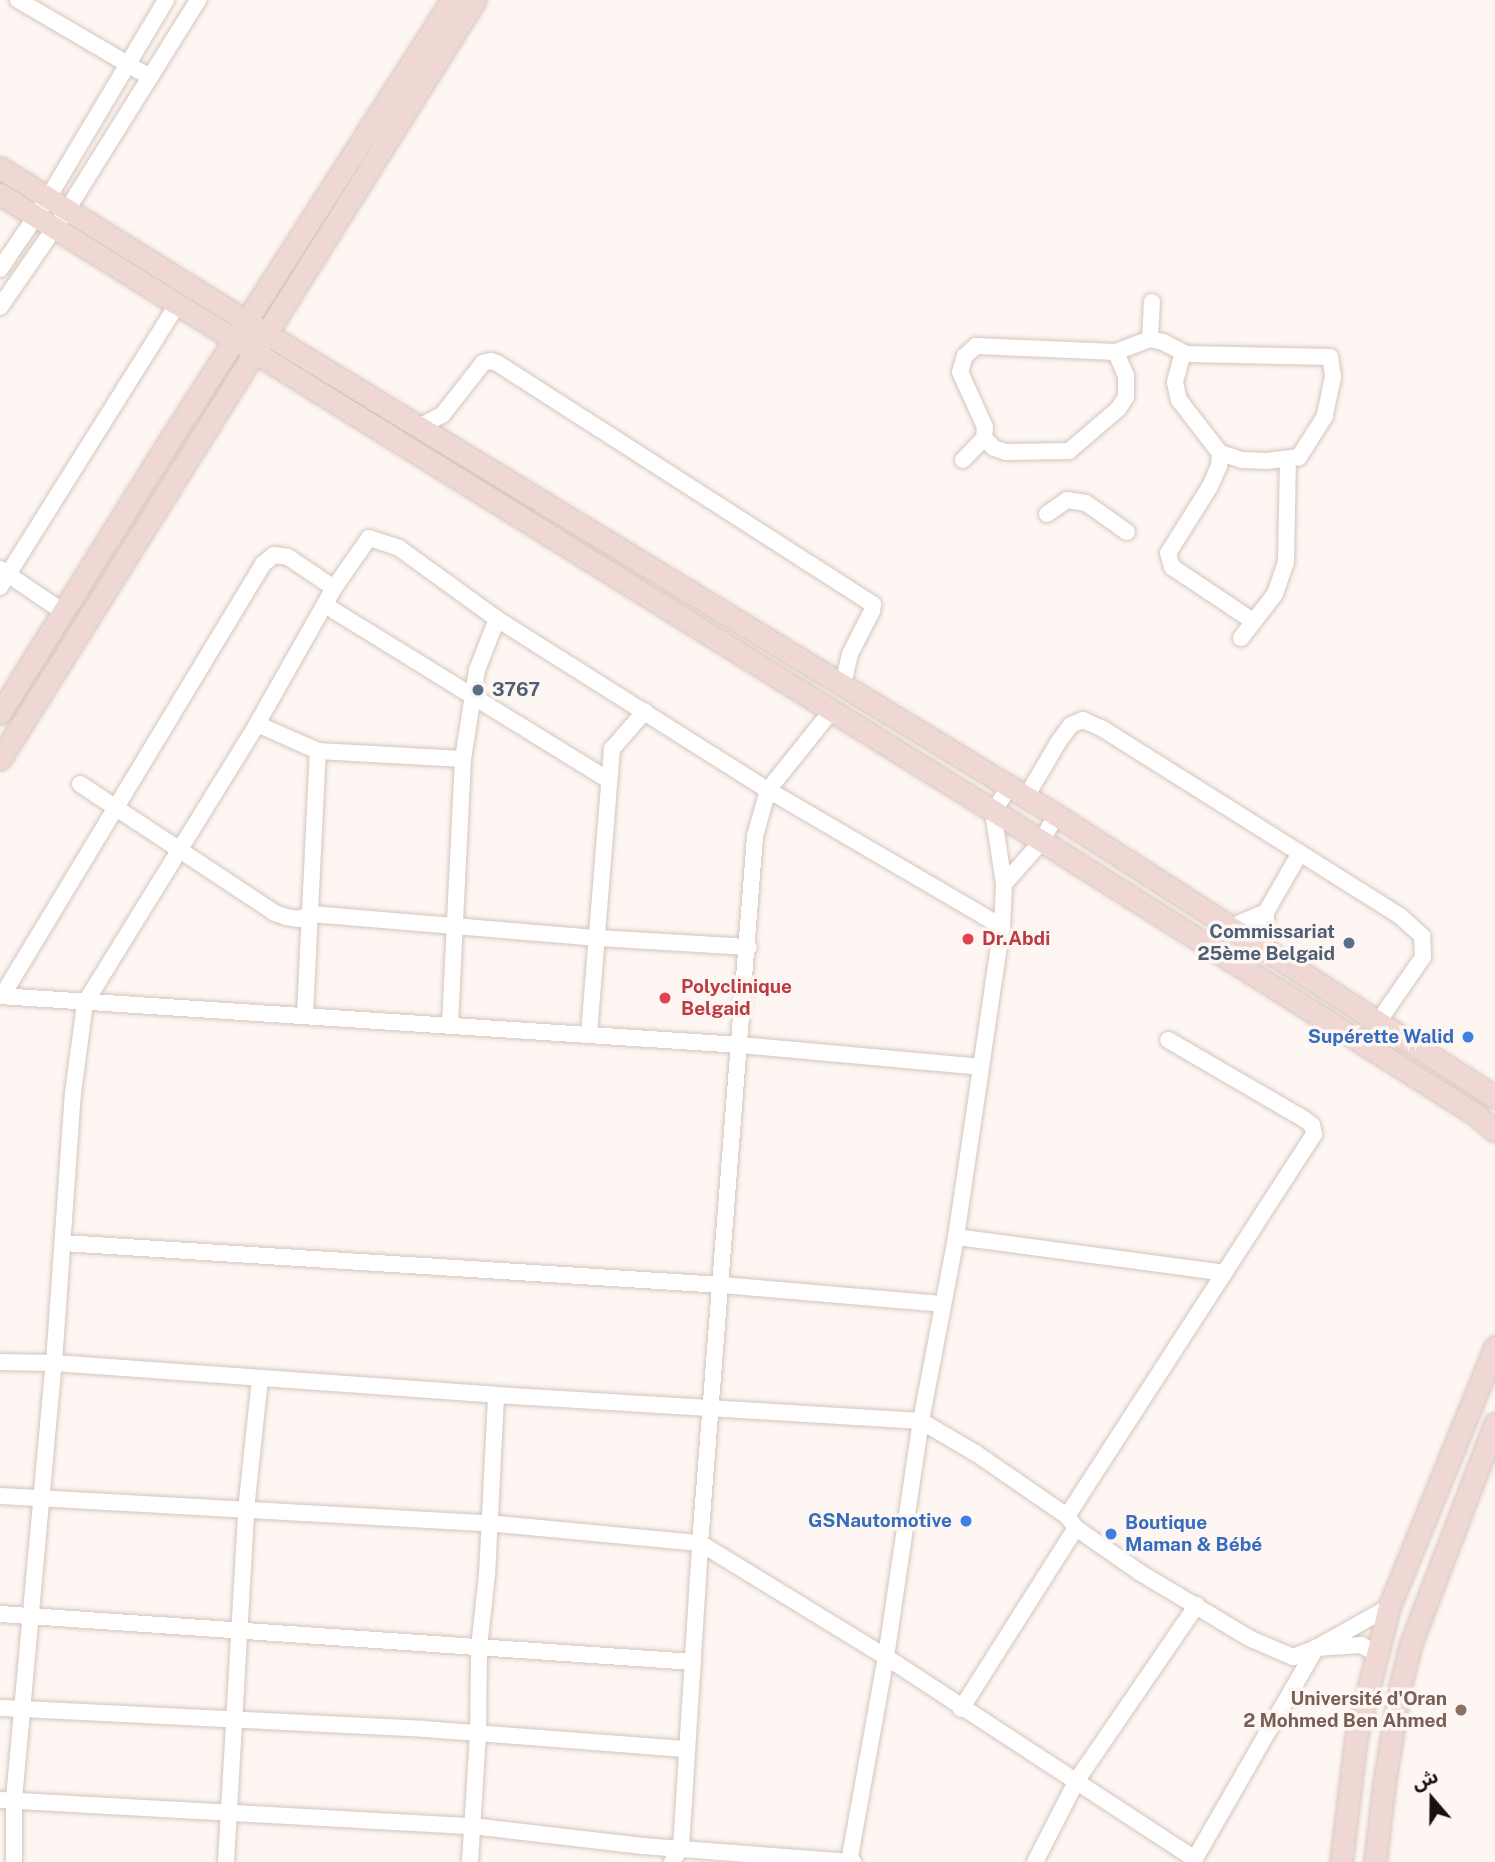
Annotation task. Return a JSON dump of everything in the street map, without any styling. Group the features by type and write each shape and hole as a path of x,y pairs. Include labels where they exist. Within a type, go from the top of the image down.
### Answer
{"main road":[{"path":"0,759 245,338 452,0"},
{"path":"265,334 475,0"},
{"path":"0,168 48,198 52,217 177,304 245,338 265,334 1056,815 1228,928 1495,1097"},
{"path":"0,194 52,217 1475,1114 1495,1131"},
{"path":"0,713 62,611 245,338"},
{"path":"1341,1862 1356,1738 1375,1653 1389,1607 1495,1348"},
{"path":"1375,1862 1399,1691 1411,1643 1495,1424"}],"street":[{"path":"18,0 150,77"},
{"path":"48,198 166,0"},
{"path":"0,307 52,217 150,77 198,0"},
{"path":"0,269 52,217"},
{"path":"1150,339 1152,302"},
{"path":"62,611 3,576 177,304"},
{"path":"963,460 984,438 985,427 960,372 965,356 976,346 1116,352 1150,339 1183,353 1330,357 1333,377 1325,416 1299,457 1288,460 1242,460 1220,453 1179,400 1175,382 1183,353"},
{"path":"984,438 994,448 1006,452 1069,451 1118,409 1126,397 1126,376 1116,352"},
{"path":"418,427 443,414 483,363 491,360 497,363 873,604 850,654 834,678"},
{"path":"443,414 443,442"},
{"path":"1220,453 1219,466 1209,488 1168,553 1172,567 1254,621"},
{"path":"1241,638 1275,594 1286,562 1288,460"},
{"path":"1047,514 1067,500 1086,503 1127,532"},
{"path":"14,1862 7,1800 24,1710 39,1499 54,1363 79,1035 85,1003 257,724 334,588 369,538 399,548 497,619 768,790 1002,927"},
{"path":"334,588 288,557 274,555 263,564 1,996 589,1034 980,1067"},
{"path":"325,605 607,779"},
{"path":"450,1024 463,759 477,670 497,619"},
{"path":"677,1855 687,1749 699,1543 749,947 755,836 768,790 832,710"},
{"path":"589,1034 611,749 645,711"},
{"path":"7,1800 227,1815 472,1826 677,1855 851,1861 886,1657 921,1421 956,1237 1002,927 1004,884 993,812 1017,792 1071,725 1083,720 1104,729 1400,916 1422,936 1423,957 1378,1022"},
{"path":"257,724 318,751 463,759"},
{"path":"305,1014 318,751"},
{"path":"80,784 115,810 275,913 298,919 311,915 749,947"},
{"path":"1004,884 1042,841 1056,815"},
{"path":"1266,952 1266,912 1300,853"},
{"path":"1228,928 1266,912"},
{"path":"961,1709 1072,1522 1314,1134 1304,1119 1168,1040"},
{"path":"956,1237 1226,1273"},
{"path":"63,1243 721,1285 942,1304"},
{"path":"0,1362 54,1363 496,1395 712,1406 921,1421 977,1454 1139,1572 1251,1639 1280,1653 1293,1657 1316,1648 1389,1607"},
{"path":"226,1862 246,1510 260,1379"},
{"path":"470,1862 478,1734 479,1647 487,1575 487,1523 496,1395"},
{"path":"0,1496 487,1523 699,1543 886,1657 961,1709 1077,1780 1194,1860 1316,1648"},
{"path":"1035,1862 1077,1780 1197,1605"},
{"path":"0,1614 693,1662"},
{"path":"1316,1648 1361,1645 1375,1653"},
{"path":"0,1708 233,1718 687,1749"}],"place":[{"name":"3767","path":"478,690"},
{"name":"Dr.Abdi","path":"968,939"},
{"name":"Commissariat 25ème Belgaid","path":"1349,943"},
{"name":"Polyclinique Belgaid","path":"665,998"},
{"name":"Supérette Walid","path":"1468,1037"},
{"name":"GSNautomotive","path":"966,1521"},
{"name":"Boutique Maman & Bébé","path":"1111,1534"},
{"name":"Université d'Oran 2 Mohmed Ben Ahmed","path":"1461,1710"}]}
